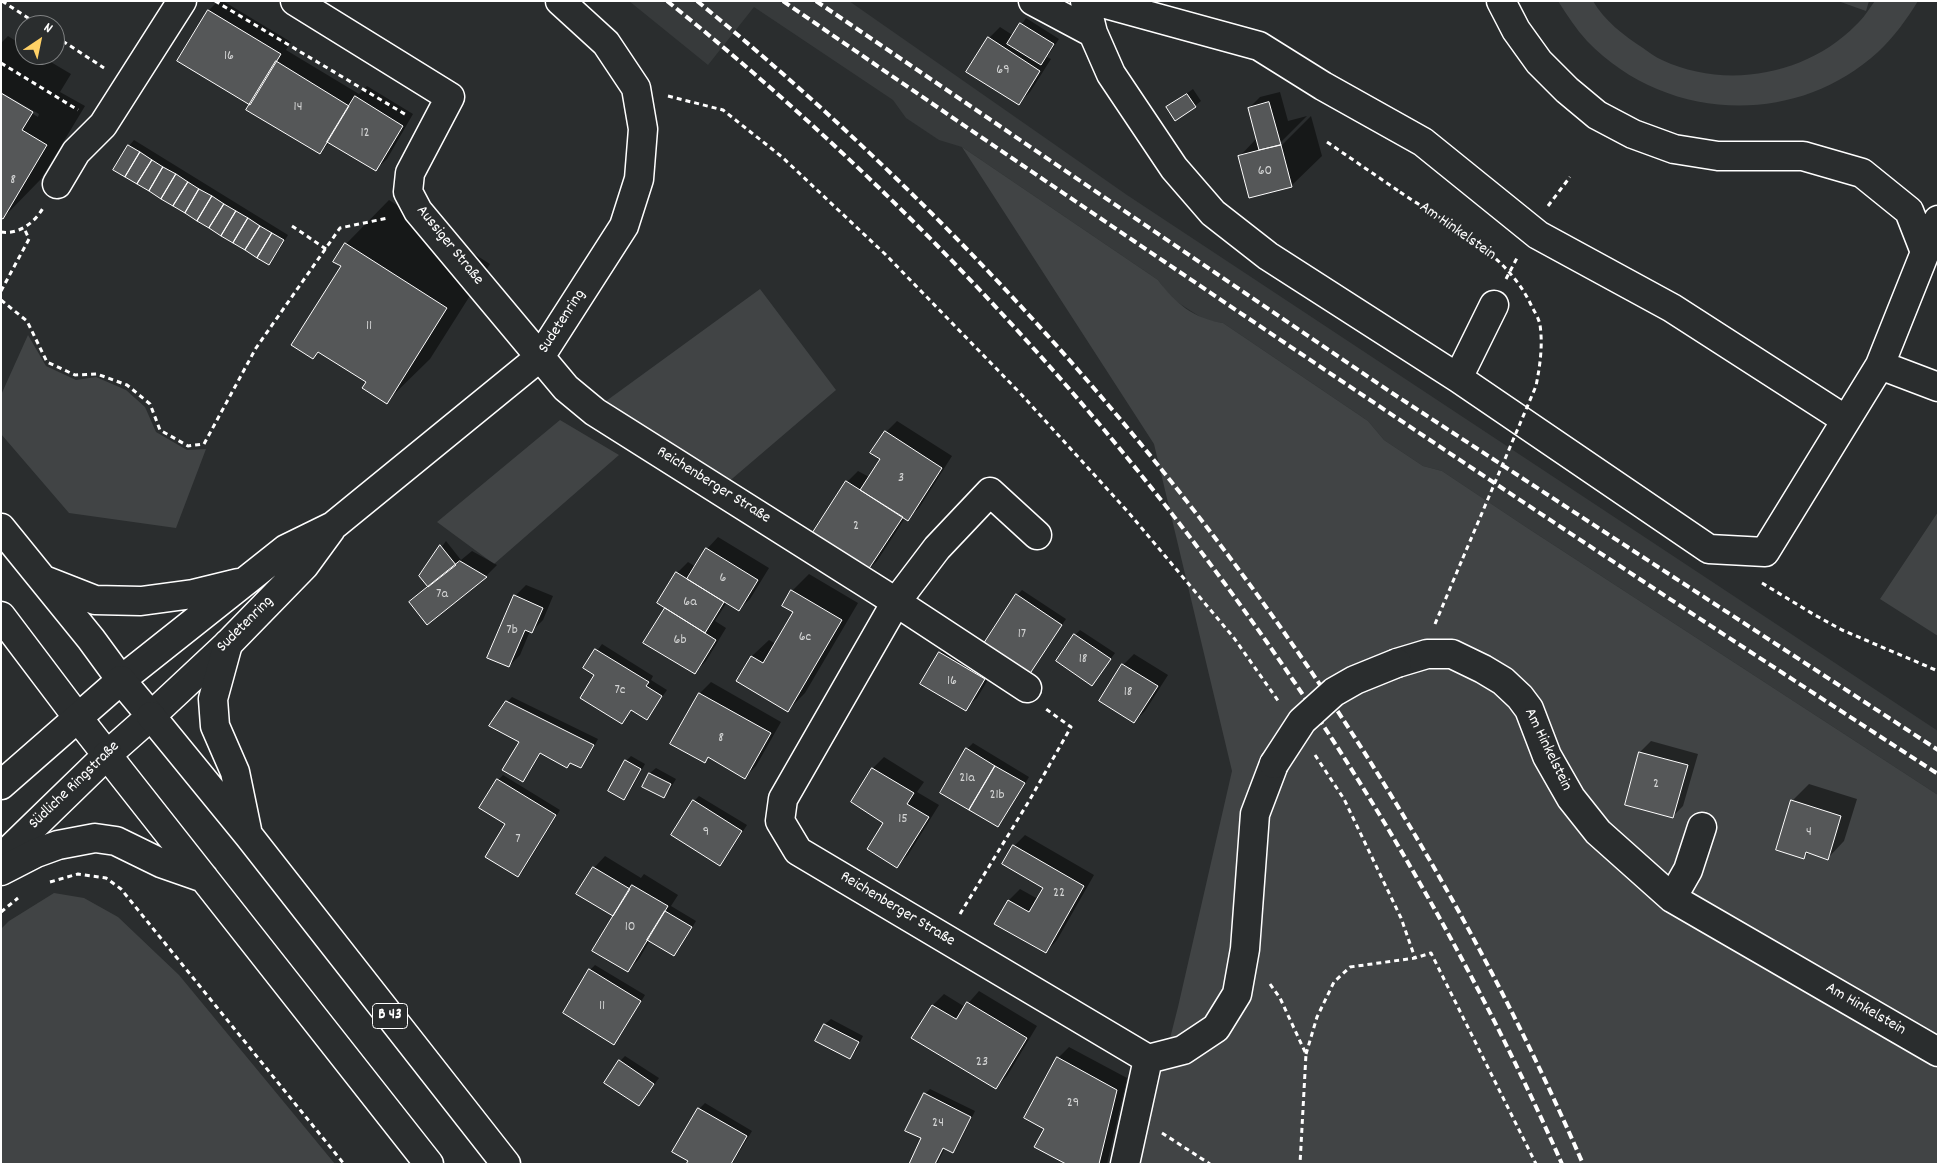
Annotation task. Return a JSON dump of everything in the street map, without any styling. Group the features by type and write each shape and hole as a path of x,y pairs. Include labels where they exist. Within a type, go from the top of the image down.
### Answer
{"main road":[{"path":"57,184 76,152 103,125 182,1"},
{"name":"Aussiger Straße","path":"295,1 450,97 410,173 408,192 418,211 540,357"},
{"name":"Sudetenring","path":"121,680 286,549 333,526 540,357 624,226 639,179 643,129 636,88 606,43 571,9 560,1"},
{"path":"1033,1 1093,33"},
{"path":"1085,1 1093,33 1111,74 1138,117 1174,168 1213,213 1268,256 1458,378 1709,549 1765,552 1880,365 1938,220"},
{"path":"1095,1 1259,46 1323,86 1423,142 1538,235 1672,308 1846,420"},
{"path":"1501,1 1516,30 1539,62 1566,90 1597,115 1633,134 1674,149 1718,156 1803,156 1862,173 1909,211 1925,252"},
{"path":"1458,378 1494,305"},
{"name":"Reichenberger Straße","path":"540,357 566,388 595,412 896,602 1027,688"},
{"path":"1880,365 1938,387"},
{"name":"Reichenberger Straße","path":"1037,534 990,492 938,548 896,602 783,799 780,821 798,851 1148,1059"},
{"name":"Sudetenring","path":"151,716 228,644 304,566 333,526"},
{"path":"1,528 151,716"},
{"path":"42,580 95,600 141,601 193,594 244,582"},
{"path":"1,616 78,718 429,1164"},
{"path":"228,644 213,699 215,726 235,772 248,836"},
{"path":"1125,1164 1148,1059 1184,1050 1216,1028 1237,994 1245,950 1255,814 1274,764 1302,721 1334,692 1355,680 1397,663 1427,654"},
{"name":"Am Hinkelstein","path":"1427,654 1452,654 1484,669 1503,681 1520,697 1529,709 1547,756 1570,798 1598,832 1672,898 1938,1052"},
{"path":"1,785 121,680"},
{"name":"Südliche Ringstraße","path":"1,858 107,755 151,716"},
{"name":"B 43","path":"151,716 506,1164"},
{"path":"1672,898 1688,870 1702,827"},
{"path":"1,871 36,853 58,845 95,838 116,841 161,863 204,878"}],"path":[{"path":"2,1 24,15"},
{"path":"215,1 432,131"},
{"path":"65,43 130,85"},
{"path":"1,63 103,125"},
{"path":"636,88 723,110 782,157 885,254 1020,393 1129,513 1234,638 1282,705"},
{"name":"Am Hinkelstein","path":"1327,142 1494,256 1514,277 1529,300 1540,323 1540,366 1536,386 1433,631 1427,654"},
{"path":"1,232 6,233 24,228 38,216 57,184"},
{"path":"1,300 27,321 47,362 74,376 97,374 127,384 150,404 160,430 188,446 204,444 256,348 340,228 418,211"},
{"path":"292,226 326,248"},
{"path":"1,290 29,239 24,228"},
{"path":"1494,305 1530,229"},
{"path":"1757,579 1842,630 1938,671"},
{"path":"945,938 1029,801 1071,727 1033,699 1027,688"},
{"path":"1313,752 1344,799 1401,918 1414,958"},
{"path":"46,884 78,874 106,878 121,889 344,1164"},
{"path":"1245,950 1280,998 1306,1054"},
{"path":"1300,1164 1306,1054 1317,1017 1334,982 1350,967 1414,958 1431,953 1536,1164"},
{"path":"1136,1116 1210,1164"}],"shaded area":[{"path":"629,1 849,1 1127,195 1938,731 1938,795 1442,471 1423,466 1384,440 1368,421 1223,323 1205,320 1171,298 1158,280 962,147 939,140 906,118 893,100 754,7 708,65"},
{"path":"1558,1 1593,1 1603,15 1622,33 1662,60 1687,69 1712,74 1739,75 1765,72 1790,66 1814,56 1836,42 1856,25 1875,1 1918,1 1900,28 1884,46 1845,77 1808,94 1770,103 1731,105 1691,100 1654,88 1618,68 1587,41"},
{"path":"1838,1 1869,1 1866,11"},
{"path":"962,147 1158,280 1186,309 1203,318 1223,323 1368,421 1384,440 1423,466 1442,471 1938,795 1938,1164 1138,1164 1178,1007 1232,771 1154,444"},
{"path":"760,289 836,390 726,484 602,404"},
{"path":"28,335 46,366 76,380 96,377 126,390 145,407 156,432 187,450 206,449 176,528 69,513 1,434 1,395"},
{"path":"560,420 619,455 494,564 437,522"},
{"path":"1938,512 1938,636 1880,599"},
{"path":"54,893 84,898 118,917 179,975 335,1164 1,1164 1,929 9,921"}],"building":[{"path":"208,10 281,54 250,105 177,61"},
{"path":"1020,23 1054,44 1041,65 1007,44"},
{"path":"988,37 1040,71 1019,105 966,72"},
{"path":"276,61 349,106 320,154 246,110"},
{"path":"1,93 33,112 22,130 47,145 3,219 1,218"},
{"path":"1187,94 1196,107 1175,121 1166,107"},
{"path":"355,96 403,126 376,171 327,142"},
{"path":"1269,102 1281,145 1259,150 1248,108"},
{"path":"128,145 140,152 125,177 113,170"},
{"path":"1281,145 1292,187 1249,198 1238,156"},
{"path":"140,152 152,160 137,184 125,177"},
{"path":"152,160 163,167 149,191 137,184"},
{"path":"163,167 176,174 161,199 149,191"},
{"path":"176,174 188,182 173,206 161,199"},
{"path":"188,182 199,189 185,213 173,206"},
{"path":"199,189 212,196 197,221 185,213"},
{"path":"212,196 224,204 209,228 197,221"},
{"path":"224,204 236,211 221,236 209,228"},
{"path":"236,211 248,218 233,243 221,236"},
{"path":"248,218 260,226 245,250 233,243"},
{"path":"260,226 272,233 257,258 245,250"},
{"path":"272,233 284,240 269,265 257,258"},
{"path":"345,243 447,308 387,404 362,388 366,382 318,352 313,359 291,345 341,266 333,262"},
{"path":"885,431 942,468 908,521 860,490 880,459 870,453"},
{"path":"846,481 903,517 866,573 810,537"},
{"path":"440,545 456,565 428,587 419,576"},
{"path":"706,548 758,580 739,611 687,579"},
{"path":"460,561 487,577 427,625 409,602"},
{"path":"676,572 724,602 705,633 657,603"},
{"path":"791,590 842,620 788,712 736,681 751,656 763,663 793,612 782,606"},
{"path":"1016,594 1062,625 1029,675 983,645"},
{"path":"514,595 543,608 532,633 525,630 509,667 487,658"},
{"path":"665,608 716,640 695,674 643,643"},
{"path":"1074,634 1111,659 1092,686 1056,661"},
{"path":"595,649 649,682 646,686 662,696 647,720 631,710 622,724 580,698 594,675 583,668"},
{"path":"939,652 985,679 966,711 920,684"},
{"path":"1122,664 1158,686 1134,723 1099,701"},
{"path":"699,693 771,733 745,779 708,757 705,763 670,744"},
{"path":"506,701 594,745 581,768 570,763 567,768 540,753 523,782 502,770 519,742 489,726"},
{"path":"966,748 995,766 969,810 940,793"},
{"path":"1639,752 1688,765 1673,818 1625,805"},
{"path":"625,760 641,769 624,800 608,791"},
{"path":"995,766 1025,783 998,827 969,810"},
{"path":"872,768 914,793 907,804 929,817 897,868 867,849 883,823 851,802"},
{"path":"649,773 671,784 664,798 642,787"},
{"path":"497,779 556,815 518,877 485,857 505,824 479,808"},
{"path":"693,800 742,831 720,866 671,835"},
{"path":"1791,800 1841,816 1828,860 1806,852 1804,859 1776,850"},
{"path":"1013,845 1084,886 1046,953 994,924 1008,900 1029,912 1043,888 1002,864"},
{"path":"593,867 630,889 613,916 576,894"},
{"path":"632,885 668,906 628,972 592,951"},
{"path":"665,911 692,927 674,956 647,940"},
{"path":"589,969 641,1001 614,1045 563,1013"},
{"path":"967,1002 1027,1038 996,1089 911,1038 932,1005 956,1019"},
{"path":"824,1024 859,1042 850,1059 815,1041"},
{"path":"1057,1057 1117,1090 1099,1164 1066,1164 1034,1147 1044,1129 1024,1118"},
{"path":"619,1060 654,1084 639,1106 604,1083"},
{"path":"924,1093 971,1117 953,1153 943,1148 935,1164 909,1164 921,1138 905,1131"},
{"path":"698,1108 747,1136 731,1164 686,1164 688,1161 672,1152"}],"railway":[{"path":"667,1 808,121 941,249 1066,386 1184,529 1293,679 1392,836 1482,997 1562,1164"},
{"path":"697,1 836,122 968,250 1092,387 1209,530 1317,680 1416,836 1504,998 1583,1164"},
{"path":"783,1 1358,392 1938,774"},
{"path":"816,1 1392,393 1938,750"}]}
